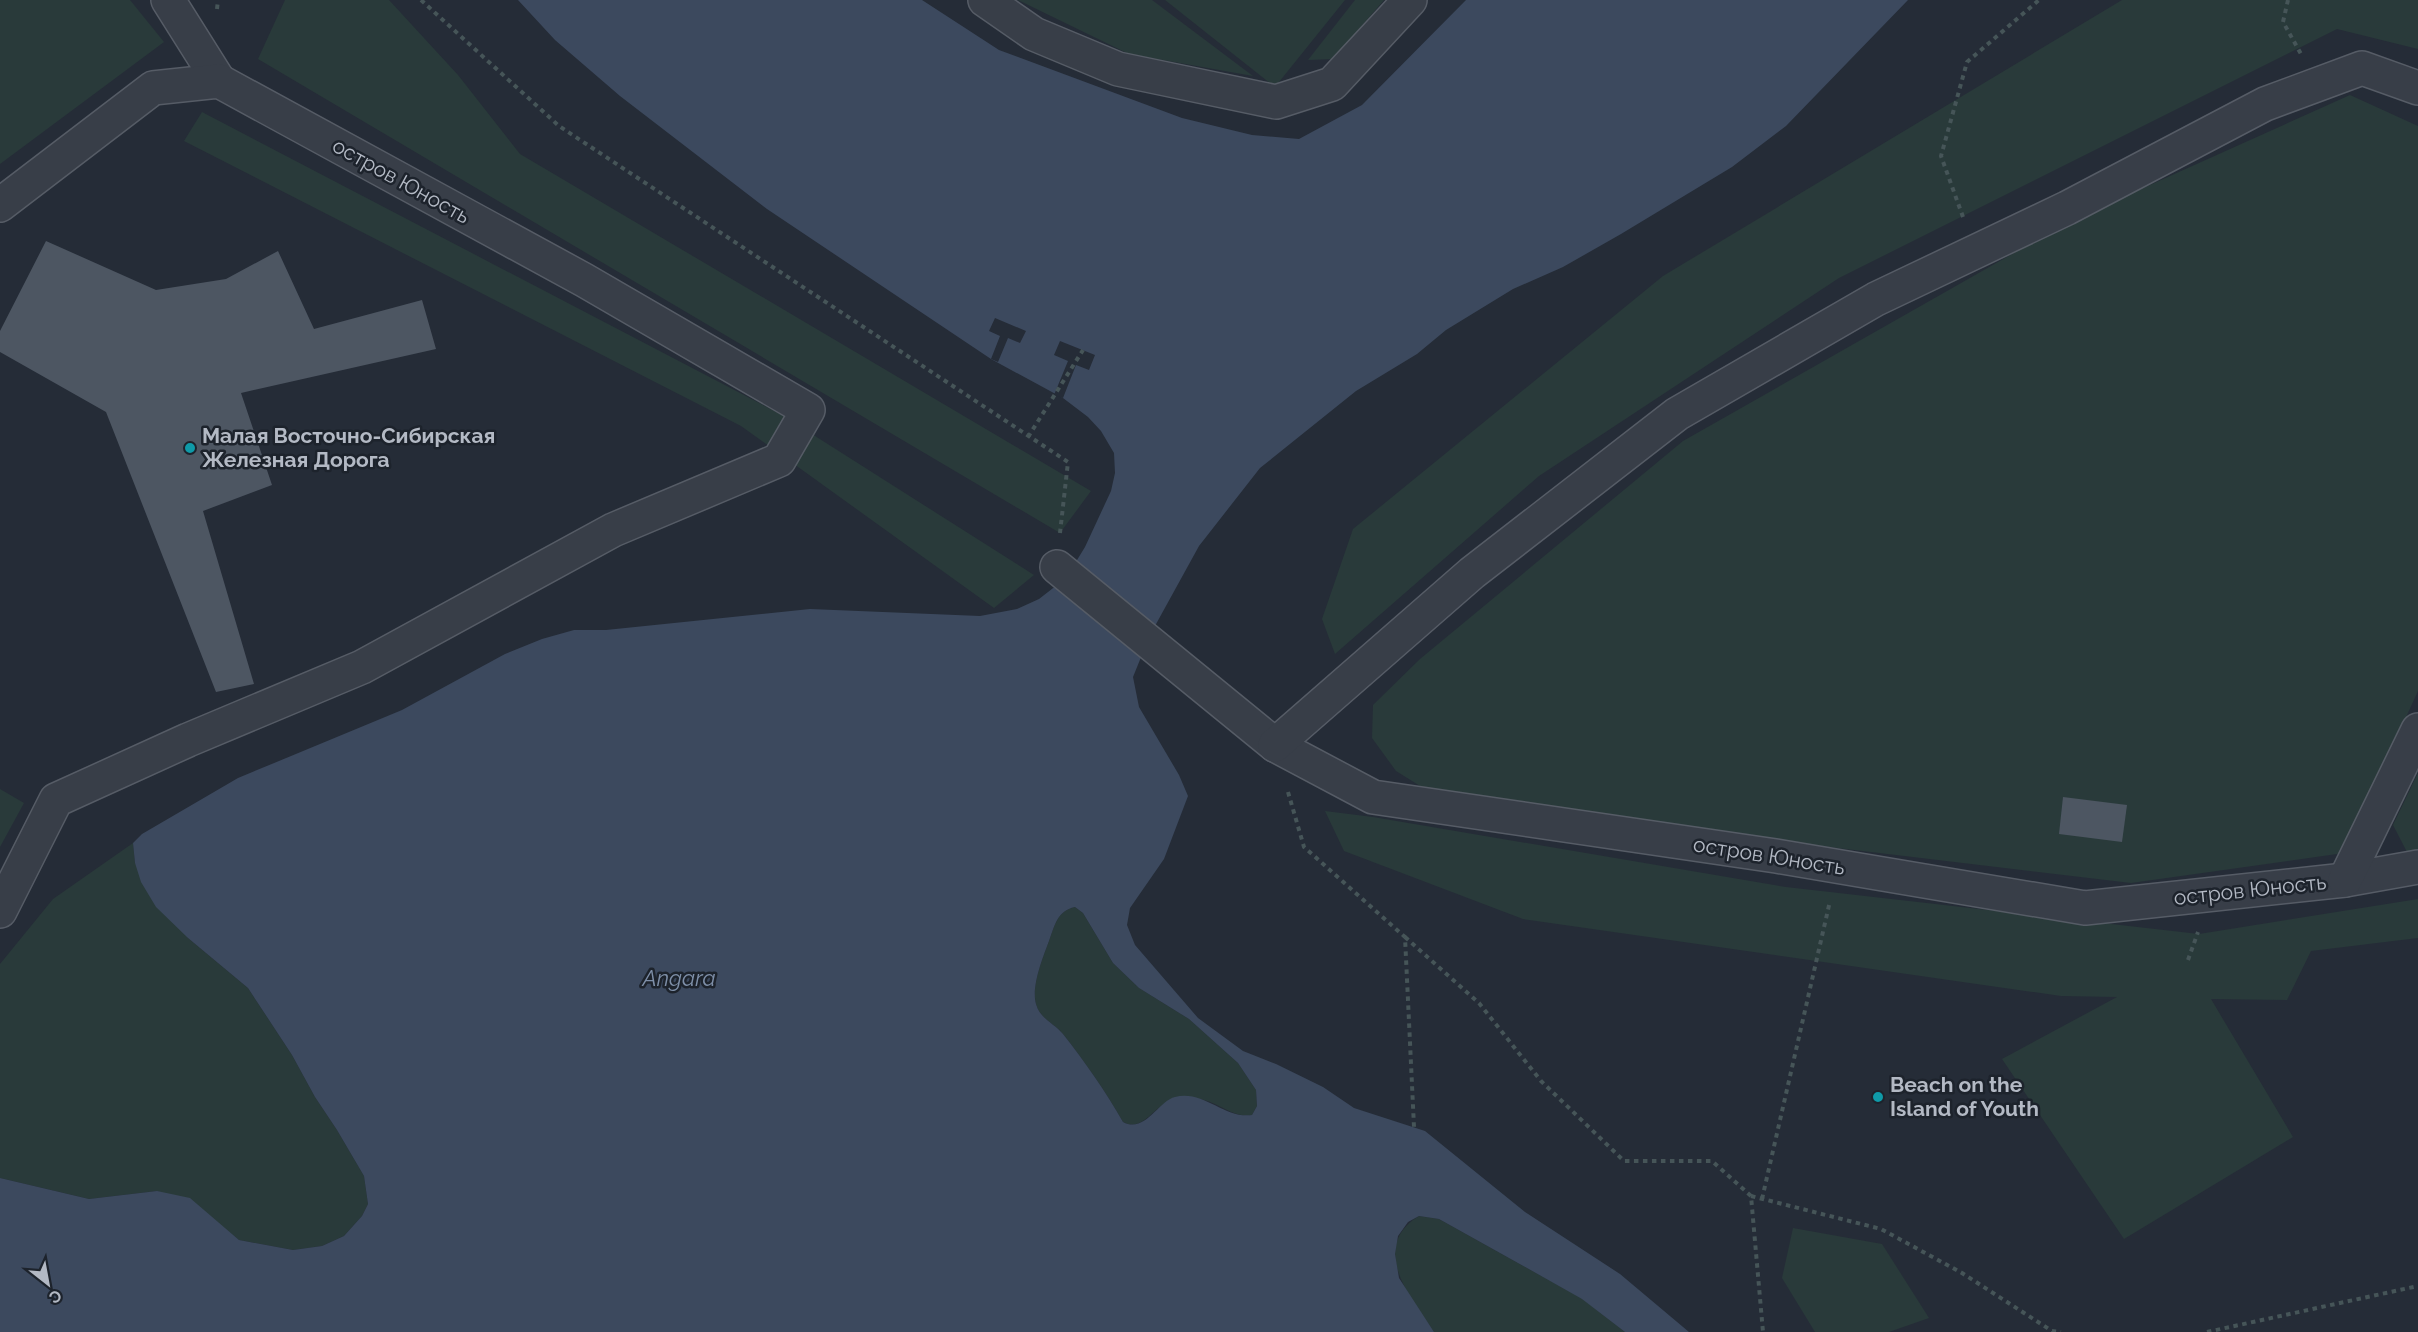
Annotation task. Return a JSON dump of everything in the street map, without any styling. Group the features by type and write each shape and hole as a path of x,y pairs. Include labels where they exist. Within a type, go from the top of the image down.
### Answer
{"street":[{"path":"0,205 153,88 219,81 168,0"},
{"path":"985,0 1034,34 1118,69 1276,102 1332,84 1410,0"},
{"path":"1275,746 1472,573 1677,414 1737,379 1876,299 2067,208 2265,104 2362,68 2418,88"},
{"name":"остров Юность","path":"0,911 56,800 188,740 362,667 613,530 778,460 808,410 584,280 219,81"},
{"name":"остров Юность","path":"1057,567 1275,746 1373,797 1776,856 2085,908 2345,880 2418,867"},
{"path":"2345,880 2418,730"}],"path":[{"path":"421,0 559,126 1028,438 1068,462 1057,567"},
{"path":"1962,217 1941,156 1967,62 2038,0"},
{"path":"2288,0 2283,22 2297,48"},
{"path":"1028,438 1083,350"},
{"path":"1275,746 1304,847 1479,1004 1541,1081 1624,1161 1712,1161 1751,1196 1881,1229 1962,1273 2052,1331 2061,1332"},
{"path":"1762,1199 1832,891"},
{"path":"1405,937 1414,1127"},
{"path":"1751,1196 1763,1332"},
{"path":"2207,1332 2418,1286"}],"shaded area":[{"path":"0,0 130,0 164,42 0,164"},
{"path":"285,0 389,0 458,75 520,154 1091,491 1060,533 258,59"},
{"path":"1018,0 1152,0 1253,76 1129,54"},
{"path":"1165,0 1345,0 1275,87"},
{"path":"1355,0 1384,0 1333,59 1308,60"},
{"path":"2122,0 2418,0 2418,49 2337,29 1839,278 1539,476 1335,654 1322,619 1353,529 1663,276"},
{"path":"2350,95 2418,126 2418,691 2344,853 2131,883 1804,844 1457,809 1396,771 1372,738 1373,705 1420,659 1683,441 2072,220"},
{"path":"202,112 782,415 1034,575 994,608 741,426 184,141"},
{"path":"2418,773 2418,850 2407,852 2393,825"},
{"path":"0,789 24,803 0,847"},
{"path":"1325,811 1373,817 1786,887 2199,934 2418,899 2418,938 2311,951 2287,1000 2211,999 2293,1137 2124,1239 2002,1059 2117,997 2061,996 1523,919 1344,851"},
{"path":"133,843 135,863 188,938 248,988 292,1055 364,1176 368,1204 362,1216 344,1236 322,1246 293,1250 239,1240 213,1219 157,1191 89,1199 0,1178 0,964 53,899"},
{"path":"1075,907 1083,913 1113,963 1139,988 1189,1019 1238,1063 1256,1090 1257,1106 1252,1115 1233,1113 1210,1102 1192,1099 1165,1104 1137,1124 1123,1122 1079,1055 1063,1034 1044,1017 1036,1004 1035,989 1038,972 1055,924 1060,915"},
{"path":"1419,1216 1439,1219 1583,1299 1625,1332 1434,1332 1406,1289 1395,1258 1397,1243 1404,1229"},
{"path":"1793,1228 1882,1244 1929,1318 1889,1332 1815,1332 1782,1278"}],"water":[{"name":"Angara","path":"518,0 922,0 999,50 1182,118 1252,135 1299,139 1362,105 1466,0 1908,0 1786,126 1732,167 1621,234 1563,267 1513,289 1446,330 1417,354 1356,391 1260,468 1199,546 1150,635 1133,677 1139,707 1179,775 1188,796 1164,859 1130,908 1127,925 1135,945 1198,1018 1243,1051 1323,1087 1354,1108 1425,1131 1525,1212 1620,1274 1689,1332 1625,1332 1582,1299 1527,1268 1439,1219 1419,1216 1408,1222 1398,1236 1395,1254 1399,1278 1434,1332 0,1332 0,1178 89,1199 157,1191 190,1198 239,1240 293,1250 322,1246 344,1236 362,1216 368,1204 364,1176 292,1055 248,988 188,938 156,907 141,882 135,863 133,843 142,834 238,778 402,710 505,654 542,639 574,630 606,630 810,609 980,616 1017,609 1039,599 1066,578 1085,547 1111,491 1115,473 1114,453 1101,431 1088,417 1063,398 991,359 767,209 620,96 555,40","holes":["1075,907 1083,913 1113,963 1139,988 1189,1019 1238,1063 1256,1090 1257,1106 1252,1115 1232,1113 1204,1100 1185,1096 1169,1100 1138,1124 1131,1125 1123,1122 1079,1055 1063,1034 1044,1017 1036,1004 1035,989 1038,972 1060,915"]}],"pier":[{"path":"995,318 1026,331 1020,343 1008,338 998,362 991,359 1000,336 989,331"},
{"path":"1060,341 1095,355 1089,370 1076,365 1063,398 1054,395 1068,361 1054,355"}],"building":[{"name":"Малая Восточно-Сибирская Железная Дорога","path":"46,241 156,290 226,279 278,251 314,329 422,300 436,349 241,393 272,485 203,511 254,684 216,692 106,412 0,352 0,331"},
{"path":"2063,797 2127,805 2122,842 2059,834"}],"place":[{"name":"Малая Восточно-Сибирская Железная Дорога","path":"190,448"},
{"name":"Beach on the Island of Youth","path":"1878,1097"}]}
